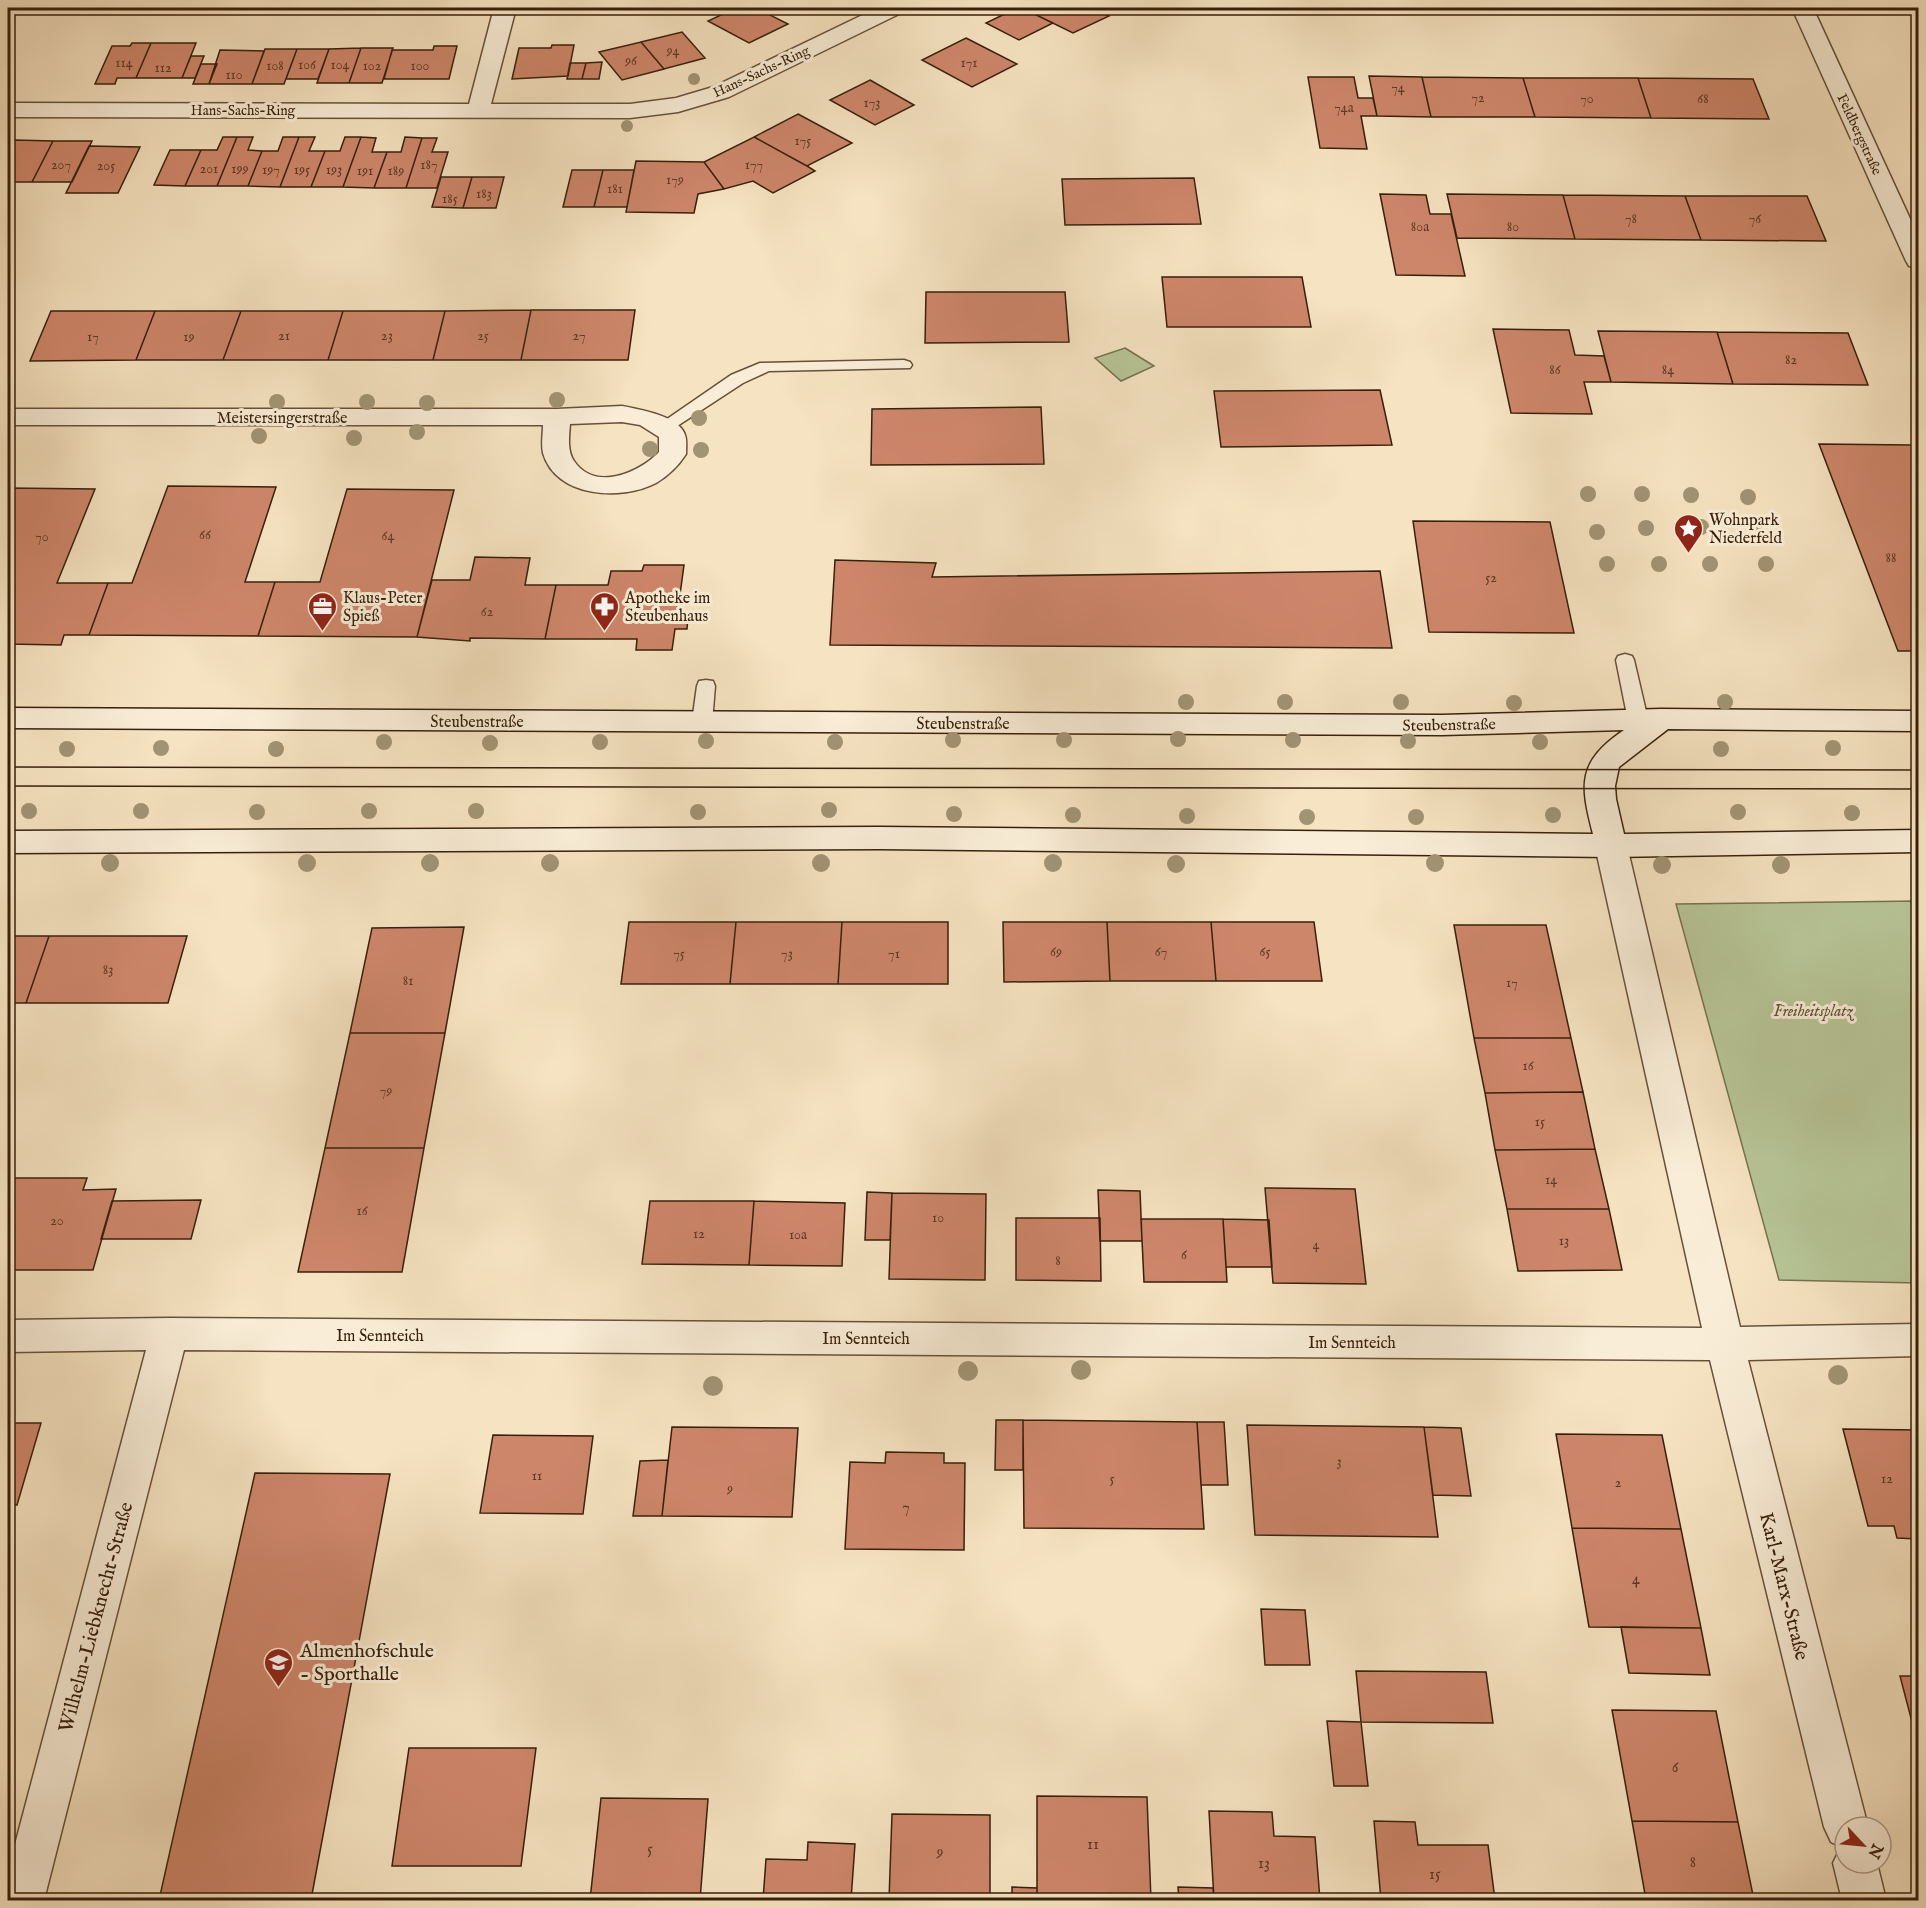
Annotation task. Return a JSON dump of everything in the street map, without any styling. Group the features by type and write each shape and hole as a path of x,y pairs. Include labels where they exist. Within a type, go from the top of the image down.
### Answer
{"street":[{"path":"478,111 505,8"},
{"name":"Hans-Sachs-Ring","path":"8,110 630,111 678,105 720,92 893,8"},
{"name":"Feldbergstraße","path":"1802,9 1918,261"},
{"name":"Meistersingerstraße","path":"8,417 557,417 622,414 648,419 662,428"},
{"path":"557,417 557,454 568,473 590,482 612,485 635,482 657,471 673,454 672,434 662,428"},
{"name":"Steubenstraße","path":"8,718 1442,725 1649,720 1918,721"},
{"path":"1649,720 1610,756 1602,770 1600,788 1611,846 1725,1344 1918,1340"},
{"path":"8,842 879,838 1611,846 1918,841"},
{"name":"Im Sennteich","path":"8,1336 169,1334 1725,1344"},
{"name":"Wilhelm-Liebknecht-Straße","path":"22,1900 169,1334"},
{"name":"Karl-Marx-Straße","path":"1725,1344 1843,1815"},
{"path":"1858,1875 1864,1900"}],"lane":[{"path":"1722,8 1802,9"},
{"path":"662,428 737,379 766,366 904,365"},
{"path":"1625,660 1649,720"},
{"path":"702,722 706,686"}],"green space":[{"path":"1125,348 1154,366 1121,381 1095,358"},
{"name":"Freiheitsplatz","path":"1918,901 1918,1283 1779,1280 1676,904"}],"building":[{"path":"736,8 756,8 788,24 749,43 708,21"},
{"path":"1017,8 1022,8 1053,23 1019,40 986,23"},
{"path":"1022,8 1092,8 1109,16 1073,33"},
{"path":"682,32 705,58 664,69 641,42"},
{"path":"966,38 1017,64 972,87 922,60"},
{"path":"641,42 664,69 622,80 599,52"},
{"path":"132,43 151,43 136,78 117,78 115,84 95,84 112,46 130,46"},
{"path":"151,43 196,43 182,78 136,78"},
{"path":"552,45 574,45 568,76 512,79 519,48 551,48"},
{"path":"434,46 457,46 449,79 384,79 392,50 433,50"},
{"path":"361,48 393,48 382,83 349,83"},
{"path":"361,48 349,83 317,83 329,49"},
{"path":"265,49 297,49 284,84 252,84"},
{"path":"297,49 329,49 318,79 286,79"},
{"path":"220,50 264,51 252,84 209,84"},
{"path":"191,56 204,56 195,78 182,78"},
{"path":"602,62 599,79 582,79 586,63"},
{"path":"570,63 586,63 582,79 567,79"},
{"path":"201,64 217,64 209,84 193,84"},
{"path":"1369,76 1422,77 1431,117 1377,116"},
{"path":"1308,77 1354,77 1358,98 1373,98 1377,116 1361,116 1367,149 1320,148"},
{"path":"1422,77 1523,78 1535,117 1431,117"},
{"path":"1523,78 1638,78 1651,118 1535,117"},
{"path":"1638,78 1753,79 1769,119 1651,118"},
{"path":"870,80 914,105 875,125 830,100"},
{"path":"798,114 852,143 807,166 754,137"},
{"path":"223,137 237,137 217,186 185,186 201,150 217,150"},
{"path":"237,137 253,137 248,150 262,151 248,186 217,186"},
{"path":"283,137 299,137 280,187 248,186 262,151 278,151"},
{"path":"299,137 315,137 309,151 325,151 311,187 280,187"},
{"path":"345,137 361,137 343,187 311,187 325,151 340,151"},
{"path":"361,137 376,138 372,152 387,152 374,188 343,187"},
{"path":"405,137 422,138 406,188 374,188 387,152 401,152"},
{"path":"754,137 815,171 773,193 753,181 724,189 704,162"},
{"path":"422,138 437,138 432,152 448,152 437,188 406,188"},
{"path":"15,140 53,141 32,182 8,182 8,155"},
{"path":"53,141 92,141 72,182 32,182"},
{"path":"89,146 140,147 118,193 66,193"},
{"path":"170,150 201,150 185,186 154,185"},
{"path":"636,161 704,162 724,189 698,194 694,213 626,212"},
{"path":"572,170 603,170 594,207 563,207"},
{"path":"603,170 634,170 627,207 594,207"},
{"path":"441,177 472,177 463,208 432,207"},
{"path":"472,177 504,177 496,208 463,208"},
{"path":"1194,178 1201,224 1065,225 1062,179"},
{"path":"1380,194 1426,195 1430,214 1451,214 1465,276 1396,275"},
{"path":"1447,194 1563,195 1575,239 1457,238"},
{"path":"1563,195 1685,196 1701,240 1575,239"},
{"path":"1685,196 1807,196 1826,241 1701,240"},
{"path":"1162,277 1302,277 1311,327 1167,327"},
{"path":"926,292 1065,292 1069,342 925,343"},
{"path":"531,310 521,360 433,360 445,311"},
{"path":"531,310 635,310 628,360 521,360"},
{"path":"51,311 155,311 136,360 30,361"},
{"path":"155,311 241,311 223,360 136,360"},
{"path":"241,311 343,311 328,360 223,360"},
{"path":"343,311 445,311 433,360 328,360"},
{"path":"1493,329 1569,330 1575,355 1604,356 1611,382 1584,382 1592,414 1511,413"},
{"path":"1598,331 1717,332 1733,384 1611,382"},
{"path":"1717,332 1848,333 1868,385 1733,384"},
{"path":"1380,390 1392,445 1221,447 1214,391"},
{"path":"1041,407 1044,464 871,465 872,409"},
{"path":"1819,444 1912,445 1918,463 1918,651 1898,651"},
{"path":"168,486 276,487 245,582 275,582 258,636 89,635 108,583 132,583"},
{"path":"8,488 95,489 57,583 108,583 89,635 64,635 61,645 8,644"},
{"path":"347,489 454,490 417,637 258,636 275,582 320,582"},
{"path":"1413,521 1550,522 1574,633 1429,632"},
{"path":"475,557 530,558 525,585 556,585 545,639 470,638 470,641 417,637 432,580 470,580"},
{"path":"835,560 936,563 932,577 1380,571 1392,648 830,645"},
{"path":"644,565 684,565 677,617 688,617 687,629 675,629 672,650 636,650 637,639 545,639 556,585 608,585 611,571 642,571"},
{"path":"629,922 736,922 730,984 621,984"},
{"path":"736,922 842,922 838,984 730,984"},
{"path":"842,922 948,922 948,984 838,984"},
{"path":"1003,922 1107,922 1110,981 1004,982"},
{"path":"1107,922 1211,922 1216,981 1110,981"},
{"path":"1211,922 1314,922 1322,981 1216,981"},
{"path":"1454,925 1546,925 1571,1038 1474,1038"},
{"path":"464,927 445,1033 350,1033 372,928"},
{"path":"8,936 49,936 26,1003 8,1003"},
{"path":"49,936 187,936 168,1003 26,1003"},
{"path":"350,1033 445,1033 424,1148 325,1148"},
{"path":"1474,1038 1571,1038 1583,1092 1485,1093"},
{"path":"1583,1092 1595,1149 1495,1150 1485,1093"},
{"path":"325,1148 424,1148 402,1272 298,1272"},
{"path":"1595,1149 1609,1209 1507,1209 1495,1150"},
{"path":"8,1178 87,1178 83,1190 116,1189 93,1270 8,1270"},
{"path":"1265,1188 1355,1189 1366,1284 1273,1283"},
{"path":"1098,1190 1140,1191 1142,1241 1100,1241"},
{"path":"867,1192 892,1193 890,1240 865,1240"},
{"path":"892,1193 986,1194 985,1280 889,1279"},
{"path":"201,1200 191,1239 101,1239 112,1201"},
{"path":"650,1201 754,1201 749,1265 642,1264"},
{"path":"754,1201 845,1203 842,1266 749,1265"},
{"path":"1507,1209 1609,1209 1622,1270 1518,1271"},
{"path":"1016,1218 1100,1218 1101,1281 1016,1280"},
{"path":"1141,1219 1223,1219 1227,1282 1144,1282"},
{"path":"1223,1219 1269,1220 1272,1267 1226,1267"},
{"path":"996,1420 1023,1420 1023,1470 995,1470"},
{"path":"1023,1420 1197,1422 1204,1529 1024,1528"},
{"path":"1197,1422 1224,1422 1228,1485 1201,1485"},
{"path":"8,1423 41,1423 17,1505 8,1505"},
{"path":"1247,1425 1424,1427 1438,1537 1255,1535"},
{"path":"672,1427 798,1428 792,1517 662,1516"},
{"path":"1424,1427 1461,1428 1471,1496 1433,1495"},
{"path":"1843,1429 1918,1430 1918,1539 1897,1538 1894,1526 1868,1526"},
{"path":"1556,1434 1662,1435 1681,1529 1572,1528"},
{"path":"493,1435 593,1436 583,1514 480,1513"},
{"path":"886,1452 944,1453 944,1463 965,1463 964,1550 845,1549 850,1462 885,1463"},
{"path":"668,1460 662,1516 633,1516 640,1461"},
{"name":"Almenhofschule - Sporthalle","path":"255,1473 390,1474 311,1900 159,1900"},
{"path":"1572,1528 1681,1529 1701,1628 1589,1627"},
{"path":"1261,1609 1305,1610 1310,1665 1265,1665"},
{"path":"1621,1627 1701,1628 1710,1675 1629,1673"},
{"path":"1356,1671 1486,1672 1493,1723 1361,1722"},
{"path":"1900,1676 1918,1676 1918,1745"},
{"path":"1612,1710 1716,1711 1738,1822 1632,1821"},
{"path":"1327,1721 1361,1722 1368,1786 1334,1786"},
{"path":"409,1748 536,1748 521,1866 392,1866"},
{"path":"1037,1796 1147,1797 1151,1900 1037,1900"},
{"path":"601,1798 708,1799 700,1900 590,1900"},
{"path":"1209,1811 1272,1812 1274,1836 1315,1837 1320,1900 1214,1900"},
{"path":"892,1814 990,1815 990,1900 889,1900"},
{"path":"1374,1821 1415,1822 1418,1845 1488,1845 1495,1900 1381,1900"},
{"path":"1632,1821 1738,1822 1754,1900 1646,1900"},
{"path":"808,1842 855,1844 851,1900 763,1900 766,1859 807,1860"},
{"path":"1012,1887 1037,1888 1037,1900 1012,1900"},
{"path":"1178,1887 1213,1888 1214,1900 1179,1900"},
{"path":"538,1895 561,1896 561,1900 537,1900"},
{"path":"561,1896 590,1896 590,1900 561,1900"}],"tram line":[{"path":"8,767 1918,770"},
{"path":"8,786 1918,789"}],"place":[{"name":"Wohnpark Niederfeld","path":"1688,554"},
{"name":"Klaus-Peter Spieß","path":"322,632"},
{"name":"Apotheke im Steubenhaus","path":"604,632"},
{"name":"Almenhofschule - Sporthalle","path":"279,1688"}]}
